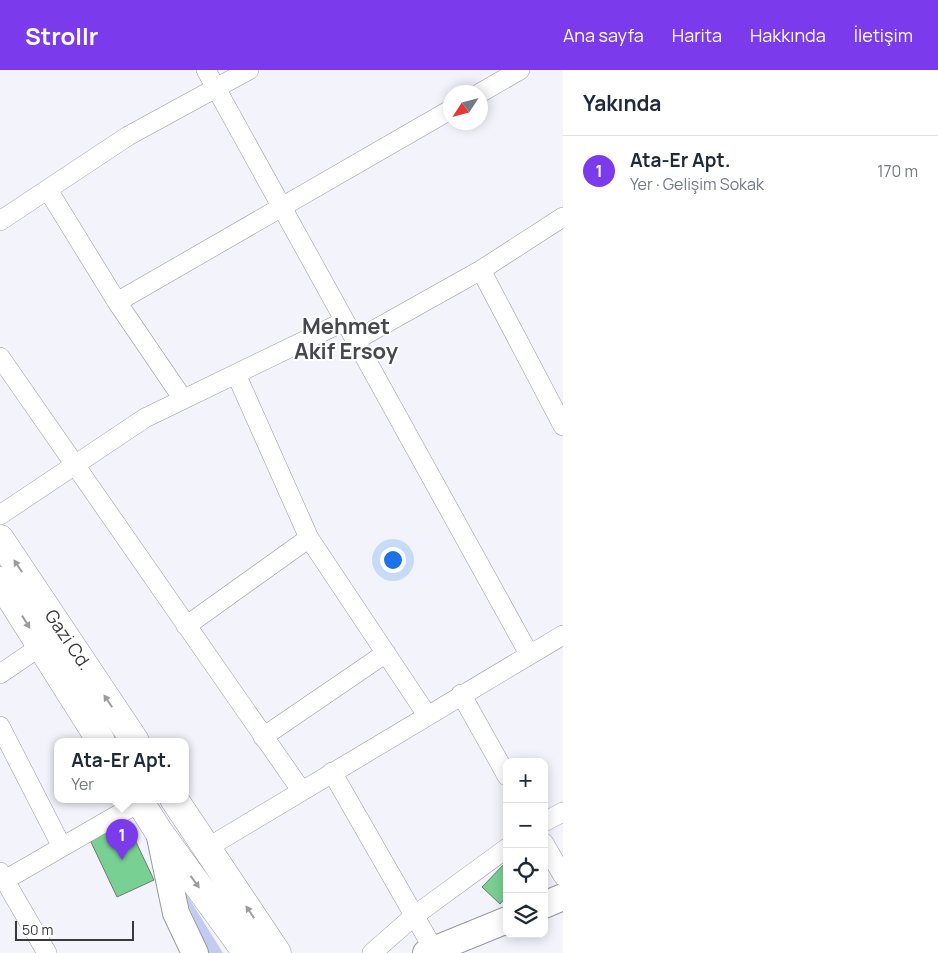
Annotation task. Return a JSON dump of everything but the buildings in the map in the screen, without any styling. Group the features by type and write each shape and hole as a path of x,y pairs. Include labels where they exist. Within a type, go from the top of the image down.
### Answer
{"main road":[{"name":"Gazi Cd.","path":"0,539 133,738"},
{"name":"Gazi Cd.","path":"0,581 99,738"},
{"path":"141,803 159,832 247,953"},
{"path":"177,803 277,953"}],"street":[{"path":"206,70 529,654"},
{"path":"0,221 128,136 249,70"},
{"path":"495,76 520,70"},
{"path":"117,302 443,114"},
{"path":"48,190 117,302 183,399"},
{"path":"356,340 481,270 562,219"},
{"path":"481,270 563,426"},
{"path":"0,515 145,418 345,321"},
{"path":"0,357 300,790"},
{"path":"236,374 310,538 427,715"},
{"path":"186,626 310,538"},
{"path":"207,848 300,790 563,635"},
{"path":"0,674 41,646"},
{"path":"263,737 386,653"},
{"path":"461,694 503,769"},
{"path":"0,726 62,847"},
{"path":"332,772 414,916 430,952 503,922"},
{"path":"47,953 2,876 62,847 134,803"},
{"path":"548,820 563,812"},
{"path":"159,832 176,913 192,952"},
{"path":"547,848 563,876"},
{"path":"372,953 414,916 503,851"},
{"path":"548,903 563,897"}],"shaded area":[{"path":"177,879 223,953 209,953"}],"place":[{"name":"Ata-Er Apt.","path":"122,860"}],"district":[{"name":"Mehmet Akif Ersoy","path":"346,338"}]}
